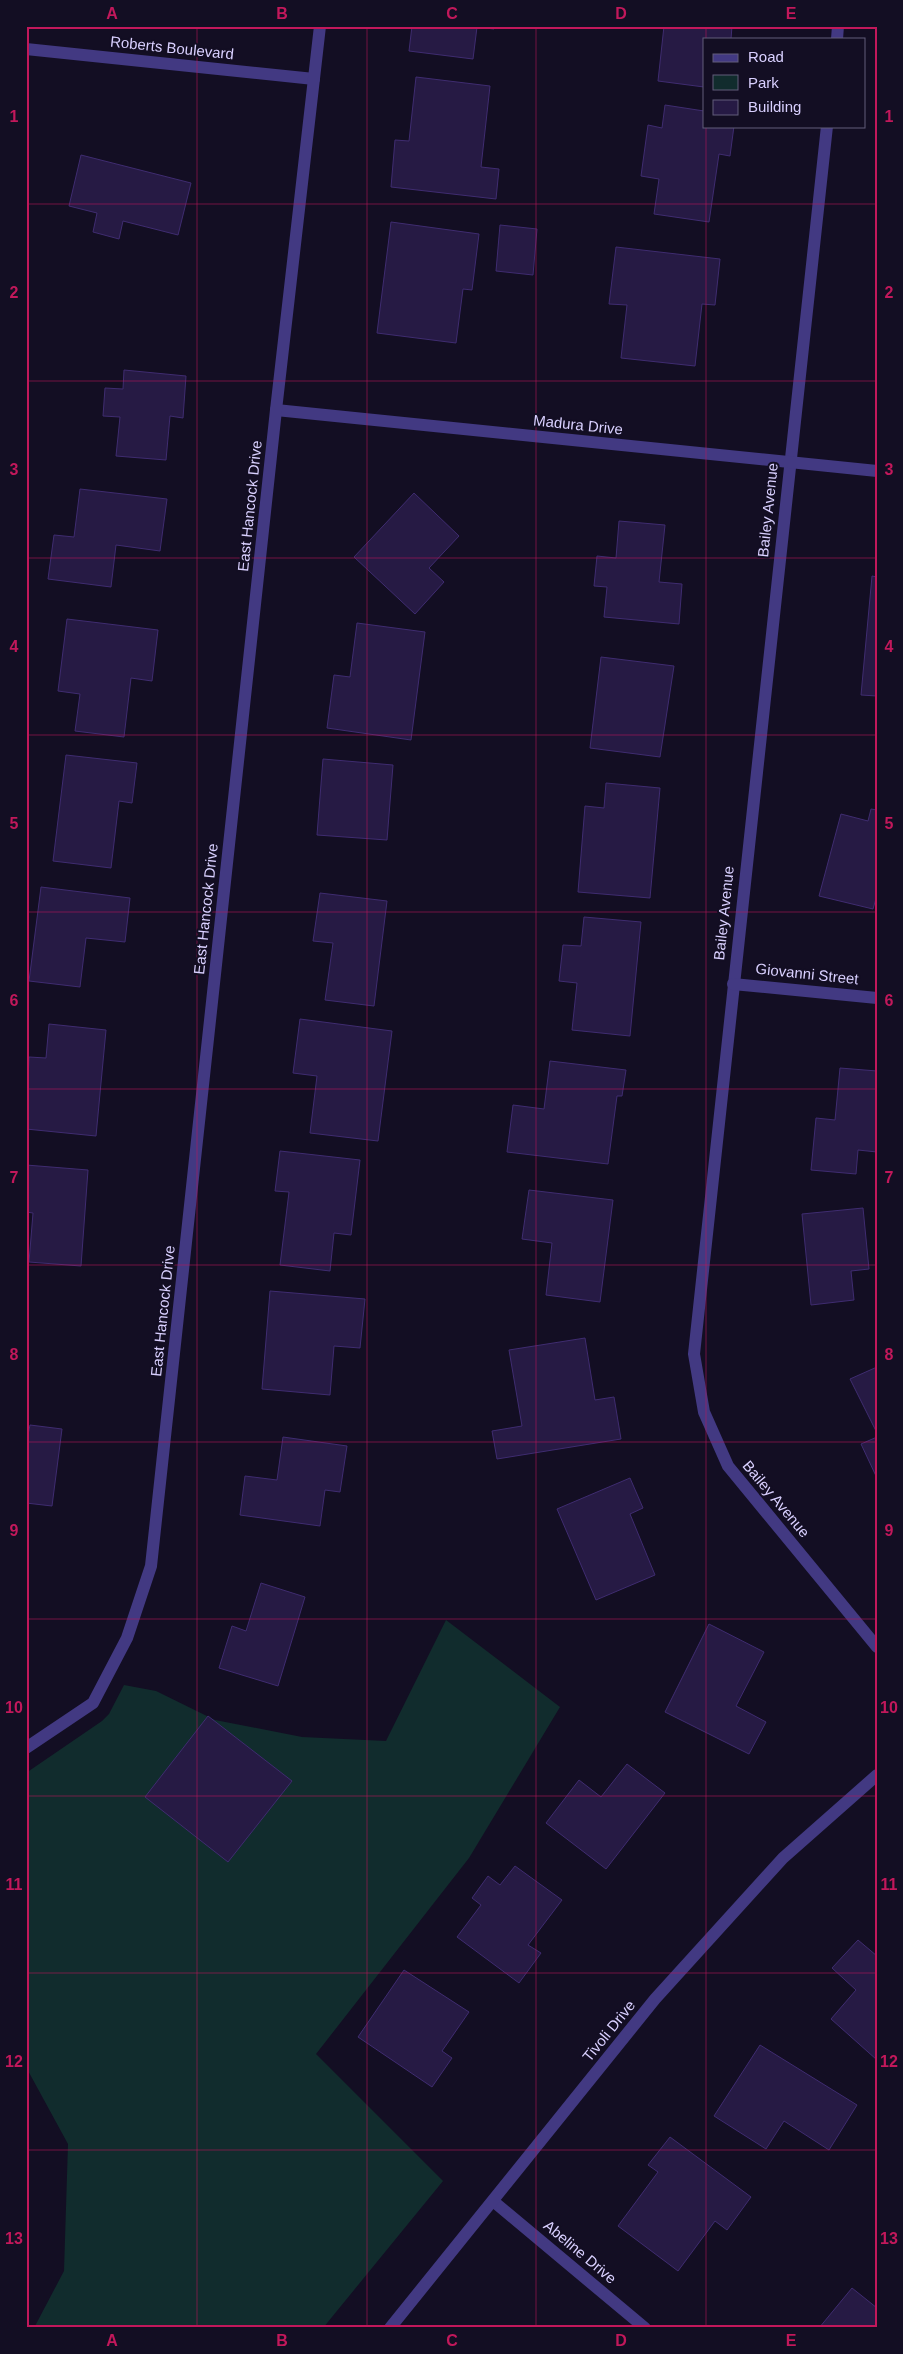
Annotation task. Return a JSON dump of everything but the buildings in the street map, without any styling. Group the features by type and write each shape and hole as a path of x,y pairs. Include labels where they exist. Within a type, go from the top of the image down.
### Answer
{"street":[{"name":"East Hancock Drive","path":"26,1748 93,1703 127,1638 152,1566 276,410 320,26"},
{"name":"Roberts Boulevard","path":"26,49 314,79"},
{"name":"Bailey Avenue","path":"827,128 694,1354 704,1412 728,1466 877,1647"},
{"name":"Madura Drive","path":"276,410 877,472"},
{"name":"Giovanni Street","path":"733,984 877,998"},
{"name":"Tivoli Drive","path":"390,2328 655,1999 783,1858 877,1776"},
{"name":"Abeline Drive","path":"493,2201 645,2328"}],"green space":[{"path":"446,1620 560,1707 469,1858 316,2054 443,2181 323,2328 34,2328 64,2271 68,2144 26,2067 26,1773 102,1721 109,1714 124,1685 156,1691 215,1720 302,1737 386,1741"}]}
